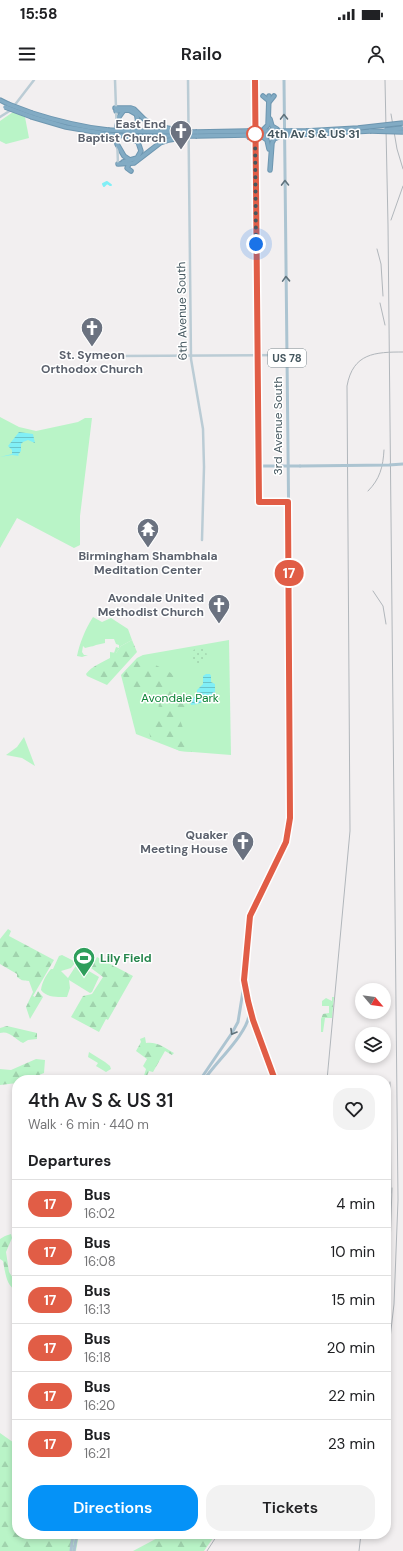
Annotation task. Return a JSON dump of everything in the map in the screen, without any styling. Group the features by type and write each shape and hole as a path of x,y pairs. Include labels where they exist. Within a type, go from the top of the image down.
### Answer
{"highway":[{"path":"263,96 270,98"},
{"path":"270,98 271,123 277,133 283,135 292,132"},
{"path":"263,133 268,125 270,98"},
{"path":"0,100 6,105"},
{"path":"0,104 66,127 136,140 141,147 139,156 130,162 118,165"},
{"path":"32,115 65,123 108,130 120,131 134,128 138,123 138,119 133,112 116,109"},
{"path":"116,109 134,109 144,119 153,125 192,136 197,133 247,134 292,132 403,132"},
{"path":"117,126 120,114 124,110"},
{"path":"305,132 403,124"},
{"path":"370,131 403,128"},
{"path":"126,130 144,134"},
{"path":"233,134 239,136 255,131 263,133 269,144 270,170 271,145 277,133"},
{"path":"126,137 144,134 181,134 205,132 219,134"},
{"path":"118,165 135,162 160,143 181,134"},
{"path":"117,144 124,156 130,162"},
{"path":"130,162 127,168 131,171"}],"main road":[{"path":"0,117 13,108 34,80"},
{"path":"115,80 118,165"},
{"name":"6th Avenue South","path":"188,80 192,368 203,429 204,466 202,540"},
{"name":"US 78","path":"254,80 259,502 288,502"},
{"name":"3rd Avenue South","path":"244,985 250,916 289,836 292,822 284,80"},
{"path":"118,356 287,354"},
{"path":"259,466 403,464"},
{"name":"US 78","path":"203,1075 234,1030 239,1016 244,985"},
{"name":"US 78","path":"208,1075 244,1029 249,1019 249,1007 244,985"},
{"path":"71,1551 72,1539"},
{"path":"74,1551 76,1539"}],"green space":[{"path":"13,112 25,117 29,138 6,144 0,141 0,121"},
{"path":"0,417 19,427 36,431 78,422 85,418 92,418 80,516 80,545 74,548 17,518 0,548"},
{"path":"93,617 102,622 111,618 128,629 132,640 121,646 116,653 114,653 116,647 119,648 119,645 116,644 114,639 105,639 105,643 85,648 83,646 82,652 84,655 88,655 82,657 77,656 83,636"},
{"path":"132,640 137,652 107,685 87,676 86,674 91,669 110,658 110,652 116,653 121,646"},
{"name":"Avondale Park","path":"229,640 231,755 180,751 136,734 121,675 137,658 143,655"},
{"path":"199,648 205,650 207,656 205,662 199,664 193,662 191,656 193,650"},
{"path":"144,659 146,662 150,662 171,673 175,679 177,692 180,698 188,696 188,706 180,713 180,720 192,752 180,751 150,737 151,728 160,715 158,712 159,703 143,687 132,690 130,689 126,684 123,675 137,660"},
{"path":"24,737 35,766 22,758 6,755 17,747"},
{"path":"8,929 11,931 9,936 54,960 33,996 35,997 38,991 43,997 30,1019 26,1007 33,992 29,981 21,980 17,977 17,974 0,964 0,939"},
{"path":"62,955 76,962 71,968 61,971 68,978 77,964 99,977 92,992 90,993 69,980 70,988 67,997 53,996 43,993 41,990 46,976 51,969 53,969 59,956"},
{"path":"97,957 133,976 108,1020 106,1019 99,1032 71,1017 83,996 92,994 103,977 91,968"},
{"path":"332,997 334,997 332,1018 325,1018 323,1032 321,1032 321,1019 323,1014 329,1013 329,1006 322,1006 322,1001 326,998 332,1001"},
{"path":"7,1026 37,1033 37,1039 28,1040 23,1043 9,1034 3,1032 0,1033 0,1028"},
{"path":"145,1037 146,1043 157,1044 174,1053 172,1055 165,1051 153,1072 149,1071 147,1075 144,1075 146,1069 143,1066 147,1059 136,1051 141,1042 140,1039"},
{"path":"89,1052 105,1062 111,1069 106,1072 96,1066 98,1063 88,1057"},
{"path":"36,1059 45,1060 44,1073 39,1075 12,1075 12,1084 0,1085 0,1069 11,1070"},
{"path":"11,1234 12,1238 6,1252 9,1272 12,1276 12,1288 5,1274 3,1261 0,1259 0,1239"},
{"path":"0,1433 12,1441 12,1539 78,1539 76,1551 0,1551"},
{"path":"156,1539 212,1539 204,1551 133,1551"}],"water":[{"path":"19,432 33,434 35,443 28,440 23,442 21,444 19,456 12,455 0,457 12,454 12,450 8,446"},
{"path":"210,674 211,682 215,684 215,695 198,704 191,705 190,701 197,695 197,690 203,684 203,676"}],"waterway":[{"path":"110,185 107,183 104,186 103,184 107,182 111,185"}],"railway":[{"path":"385,80 388,225 398,1200 394,1304 391,1330"},
{"path":"391,114 397,149 403,169"},
{"path":"391,220 403,186"},
{"path":"377,249 381,264 383,296"},
{"path":"380,303 385,325"},
{"path":"327,1075 350,831 347,386 354,367 360,361 375,354 403,352"},
{"path":"368,491 380,472 384,450"},
{"path":"373,591 383,606 386,624"},
{"path":"391,1218 392,1188"},
{"path":"207,1551 215,1539"},
{"path":"359,1551 360,1539"}],"bus line":[{"name":"17","path":"255,80 259,502 288,502 290,826 286,842 250,916 244,985 253,1020 273,1075"}],"place":[{"name":"4th Av S & US 31","path":"255,134"},
{"name":"East End Baptist Church","path":"181,150"},
{"name":"St. Symeon Orthodox Church","path":"92,348"},
{"name":"Birmingham Shambhala Meditation Center","path":"148,548"},
{"name":"Avondale United Methodist Church","path":"219,624"},
{"name":"Quaker Meeting House","path":"243,862"},
{"name":"Lily Field","path":"84,978"}],"route":[{"path":"255,134 256,244"}]}
